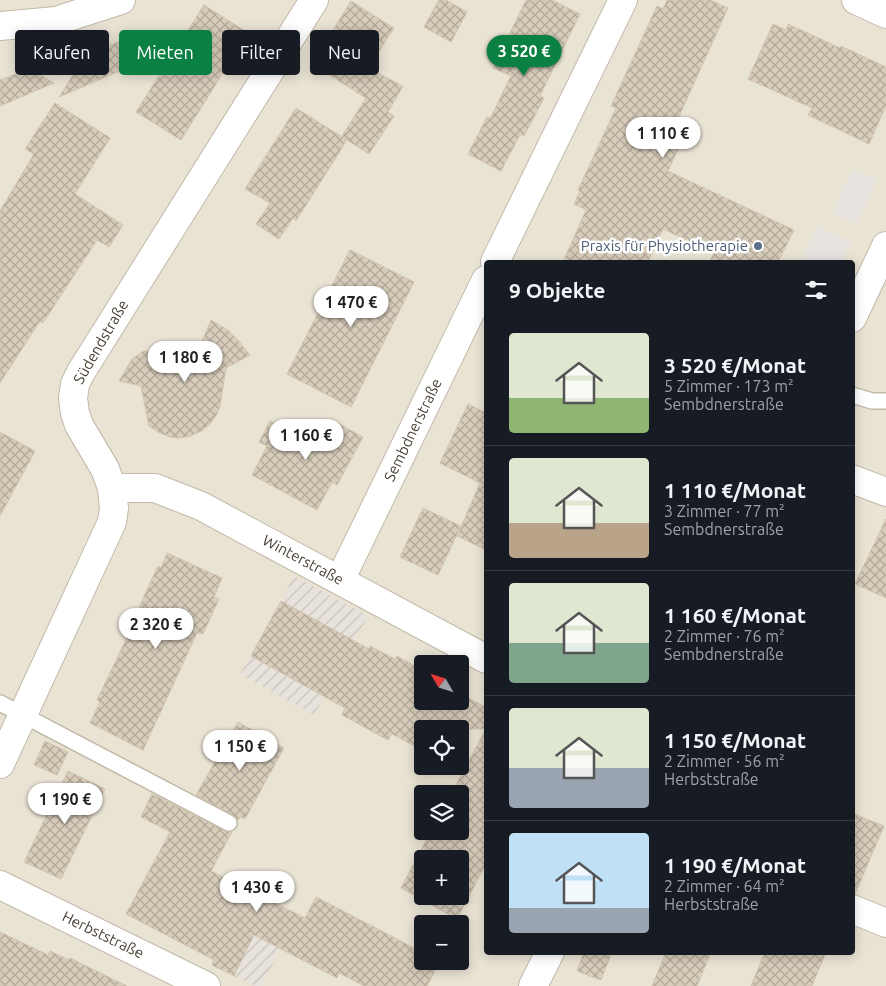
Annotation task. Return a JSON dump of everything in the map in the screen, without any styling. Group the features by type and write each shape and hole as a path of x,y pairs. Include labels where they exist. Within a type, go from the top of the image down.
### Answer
{"street":[{"path":"0,26 56,21 121,0"},
{"name":"Südendstraße","path":"0,764 12,709 64,623 112,522 114,508 112,488 105,469 79,424 75,413 73,398 75,384 314,0"},
{"path":"496,260 622,0"},
{"path":"856,0 886,14"},
{"path":"855,312 886,246"},
{"name":"Sembdnerstraße","path":"340,580 484,284"},
{"path":"855,480 886,492"},
{"name":"Winterstraße","path":"112,488 155,488 201,506 484,658"},
{"name":"Herbststraße","path":"0,885 206,986"},
{"path":"855,910 886,922"},
{"path":"533,986 548,955"}],"lane":[{"path":"855,396 872,401 886,401"},
{"path":"12,709 229,823"}],"shaded area":[{"path":"0,0 886,0 886,986 0,986"},
{"path":"852,169 877,180 856,224 832,213"},
{"path":"817,226 851,242 843,260 801,260"},
{"path":"294,576 368,616 314,715 240,674"},
{"path":"249,890 298,914 262,986 254,986 212,965"}],"building":[{"path":"439,0 446,0 467,12 451,42 424,27"},
{"path":"526,0 552,0 580,14 540,96 544,98 524,136 520,135 501,171 468,154 487,117 490,119 511,76 493,68"},
{"path":"667,0 710,0 728,8 668,141 680,146 668,171 794,230 779,260 710,260 714,253 663,229 649,260 564,260 586,210 574,204 580,191 578,190 616,108 611,106 657,6 663,9"},
{"path":"351,1 394,28 379,51 379,30 333,30"},
{"path":"204,5 243,30 222,30 222,75 181,140 136,112 160,75 212,75 212,30 188,30"},
{"path":"773,24 786,30 788,24 886,67 886,106 869,144 808,115 812,108 748,79"},
{"path":"119,41 119,71 59,97 73,75 109,75 109,46"},
{"path":"15,74 40,75 54,83 0,106 0,80"},
{"path":"379,74 403,86 388,112 394,116 369,154 342,136 366,98 329,75"},
{"path":"55,103 110,138 75,194 123,225 109,247 97,240 43,323 40,321 0,383 0,211 34,154 25,149"},
{"path":"296,108 347,140 296,221 293,218 279,239 256,224 270,203 245,189"},
{"path":"350,250 414,282 351,407 287,374"},
{"path":"211,320 228,330 250,355 226,368 220,406 210,424 191,436 170,437 149,426 141,386 119,381 132,359 143,351 197,353"},
{"path":"468,404 484,412 484,549 457,536 480,483 440,463"},
{"path":"330,419 363,437 337,485 332,482 317,510 252,475 267,446 259,442 270,421 315,445"},
{"path":"0,432 35,451 0,516"},
{"path":"423,508 461,526 438,575 400,557"},
{"path":"886,519 886,598 855,584"},
{"path":"167,553 222,578 214,597 219,599 203,634 197,633 143,750 90,723 100,702 97,700 141,608 139,607 158,566 161,568"},
{"path":"281,601 369,649 370,646 395,659 397,656 414,666 414,710 469,710 469,698 484,706 484,729 469,729 469,720 414,720 414,746 392,734 388,740 342,715 345,708 251,656"},
{"path":"238,722 284,748 245,819 240,817 238,820 233,815 196,795"},
{"path":"484,733 484,868 469,896 469,850 421,850 426,840 469,840 469,785 456,785 461,775 469,775 469,761"},
{"path":"45,741 68,752 57,775 34,765"},
{"path":"68,771 105,789 61,879 24,862"},
{"path":"152,794 225,831 232,832 211,871 305,918 316,897 414,948 414,970 435,970 427,986 364,986 339,973 337,978 254,935 234,976 212,965 214,960 126,914 170,832 141,817"},
{"path":"855,814 884,826 855,894"},
{"path":"414,863 414,895 401,888"},
{"path":"432,905 464,905 459,915 450,915"},
{"path":"0,932 48,955 50,951 69,960 70,958 127,986 0,986"},
{"path":"583,955 611,955 601,980 577,971"},
{"path":"665,955 710,955 697,986 652,986"},
{"path":"764,955 825,955 812,986 751,986"}],"place":[{"name":"Praxis für Physiotherapie","path":"758,246"}]}
